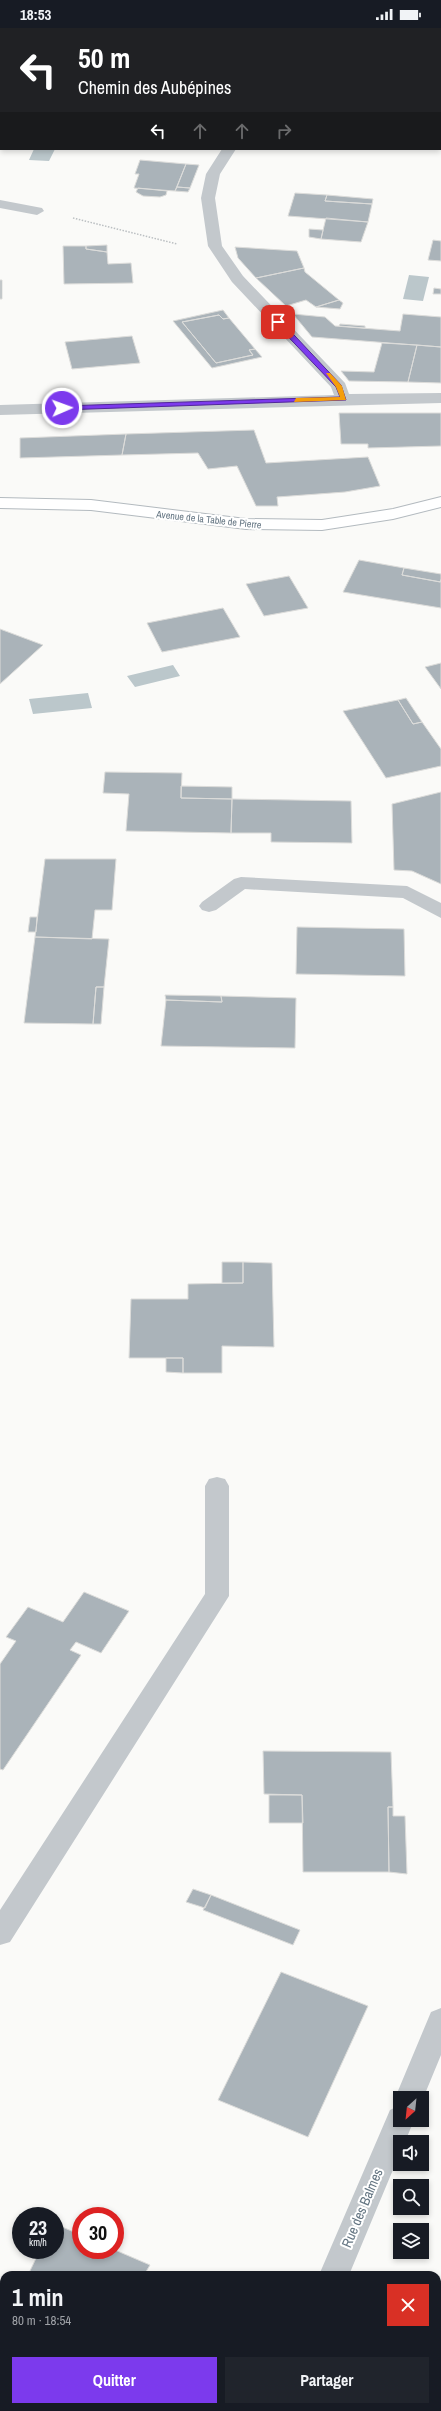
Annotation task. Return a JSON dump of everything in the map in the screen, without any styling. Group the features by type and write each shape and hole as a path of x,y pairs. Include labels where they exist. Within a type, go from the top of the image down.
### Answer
{"main road":[{"name":"Avenue de la Table de Pierre","path":"0,503 91,505 246,524 322,525 393,514 441,502"}],"street":[{"path":"228,150 213,174 208,198 215,246 237,279 339,386 344,399"},
{"path":"0,204 37,211"},
{"path":"0,410 344,399 441,398"},
{"path":"209,906 241,882 407,892 441,912"},
{"path":"0,1933 217,1596 217,1486"},
{"path":"412,2091 441,2021"},
{"name":"Rue des Balmes","path":"336,2271 396,2127"}],"path":[{"path":"37,211 157,238 224,260"}],"shaded area":[{"path":"34,150 54,150 49,161 29,160"},
{"path":"409,275 429,277 423,301 403,299"},
{"path":"173,665 180,676 135,687 127,676"},
{"path":"88,693 92,708 33,714 29,699"}],"building":[{"path":"140,160 186,164 175,191 134,188 139,174 135,174"},
{"path":"186,164 199,165 190,188 177,187"},
{"path":"177,187 190,188 188,192 175,191"},
{"path":"138,188 167,191 166,195 160,197 143,196 136,192"},
{"path":"295,193 327,195 325,201 372,204 368,222 288,216"},
{"path":"327,195 373,199 372,204 325,201"},
{"path":"326,218 368,222 361,242 321,239"},
{"path":"309,229 323,230 321,239 309,237"},
{"path":"433,240 441,241 441,261 428,260"},
{"path":"107,245 107,252 86,249 86,246"},
{"path":"63,246 86,246 86,249 107,252 108,264 131,263 133,283 64,284"},
{"path":"235,247 297,251 304,268 256,278 238,258"},
{"path":"304,268 305,272 339,300 316,307 306,300 286,306 256,278"},
{"path":"0,280 2,280 2,299 0,299"},
{"path":"434,288 441,289 441,294 433,294"},
{"path":"339,300 343,303 340,309 316,307"},
{"path":"223,310 229,318 223,319 219,315 182,322 216,363 253,355 249,350 255,349 262,357 212,368 173,321"},
{"path":"293,314 325,317 335,326 400,331 403,314 441,317 441,347 312,337"},
{"path":"219,315 223,319 229,318 255,349 249,350 253,355 216,363 182,322"},
{"path":"340,324 365,326 365,328 339,326"},
{"path":"132,336 140,363 72,369 65,342"},
{"path":"382,343 417,345 408,382 349,381 341,371 374,372"},
{"path":"417,345 441,347 441,383 408,382"},
{"path":"339,413 441,413 441,446 368,448 368,444 341,444"},
{"path":"254,430 266,463 368,457 380,486 345,492 277,497 278,506 256,506 237,466 208,469 198,453 122,455 126,434"},
{"path":"126,434 122,455 20,458 20,438"},
{"path":"359,560 404,568 402,575 441,582 441,608 343,592"},
{"path":"404,568 441,574 440,582 402,575"},
{"path":"289,576 308,608 264,616 246,584"},
{"path":"223,608 240,637 162,652 147,623"},
{"path":"0,629 43,645 0,684"},
{"path":"441,663 441,689 425,667"},
{"path":"406,698 422,722 413,724 398,700"},
{"path":"398,700 413,724 422,722 441,749 441,766 386,778 343,711"},
{"path":"105,772 182,773 181,798 232,799 231,833 126,831 129,794 103,793"},
{"path":"181,786 232,787 232,799 181,798"},
{"path":"441,792 441,884 412,871 394,870 392,804"},
{"path":"232,799 351,801 352,843 271,842 271,833 231,833"},
{"path":"45,859 116,859 112,910 95,910 92,939 35,937"},
{"path":"30,917 37,917 36,932 28,932"},
{"path":"297,927 404,929 405,976 296,974"},
{"path":"35,937 109,939 104,987 96,987 93,1024 24,1023"},
{"path":"96,987 104,987 101,1024 93,1024"},
{"path":"165,995 221,996 222,1002 166,1000"},
{"path":"221,996 296,998 295,1048 161,1046 166,1000 222,1002"},
{"path":"222,1262 243,1262 243,1283 222,1283"},
{"path":"243,1262 272,1263 274,1347 222,1346 222,1373 183,1373 183,1358 129,1358 131,1299 188,1299 188,1284 243,1283"},
{"path":"166,1358 183,1358 183,1373 166,1372"},
{"path":"84,1592 129,1611 101,1653 76,1642 70,1650 81,1655 3,1770 0,1769 0,1664 16,1641 6,1637 28,1607 63,1622"},
{"path":"263,1751 391,1752 393,1807 388,1807 389,1872 303,1872 302,1795 264,1794"},
{"path":"269,1795 302,1795 303,1823 269,1823"},
{"path":"388,1807 393,1807 393,1816 405,1816 407,1874 389,1872"},
{"path":"193,1889 211,1895 205,1908 186,1902"},
{"path":"211,1895 300,1930 293,1945 203,1910"},
{"path":"281,1972 368,2006 308,2137 218,2100"},
{"path":"64,2228 72,2231 72,2259 124,2259 124,2254 150,2265 146,2271 30,2271 36,2259 64,2259"}],"slow traffic":[{"path":"296,400 344,399 339,386 328,375"}],"route":[{"path":"62,408 344,399 339,386 278,322"}]}
